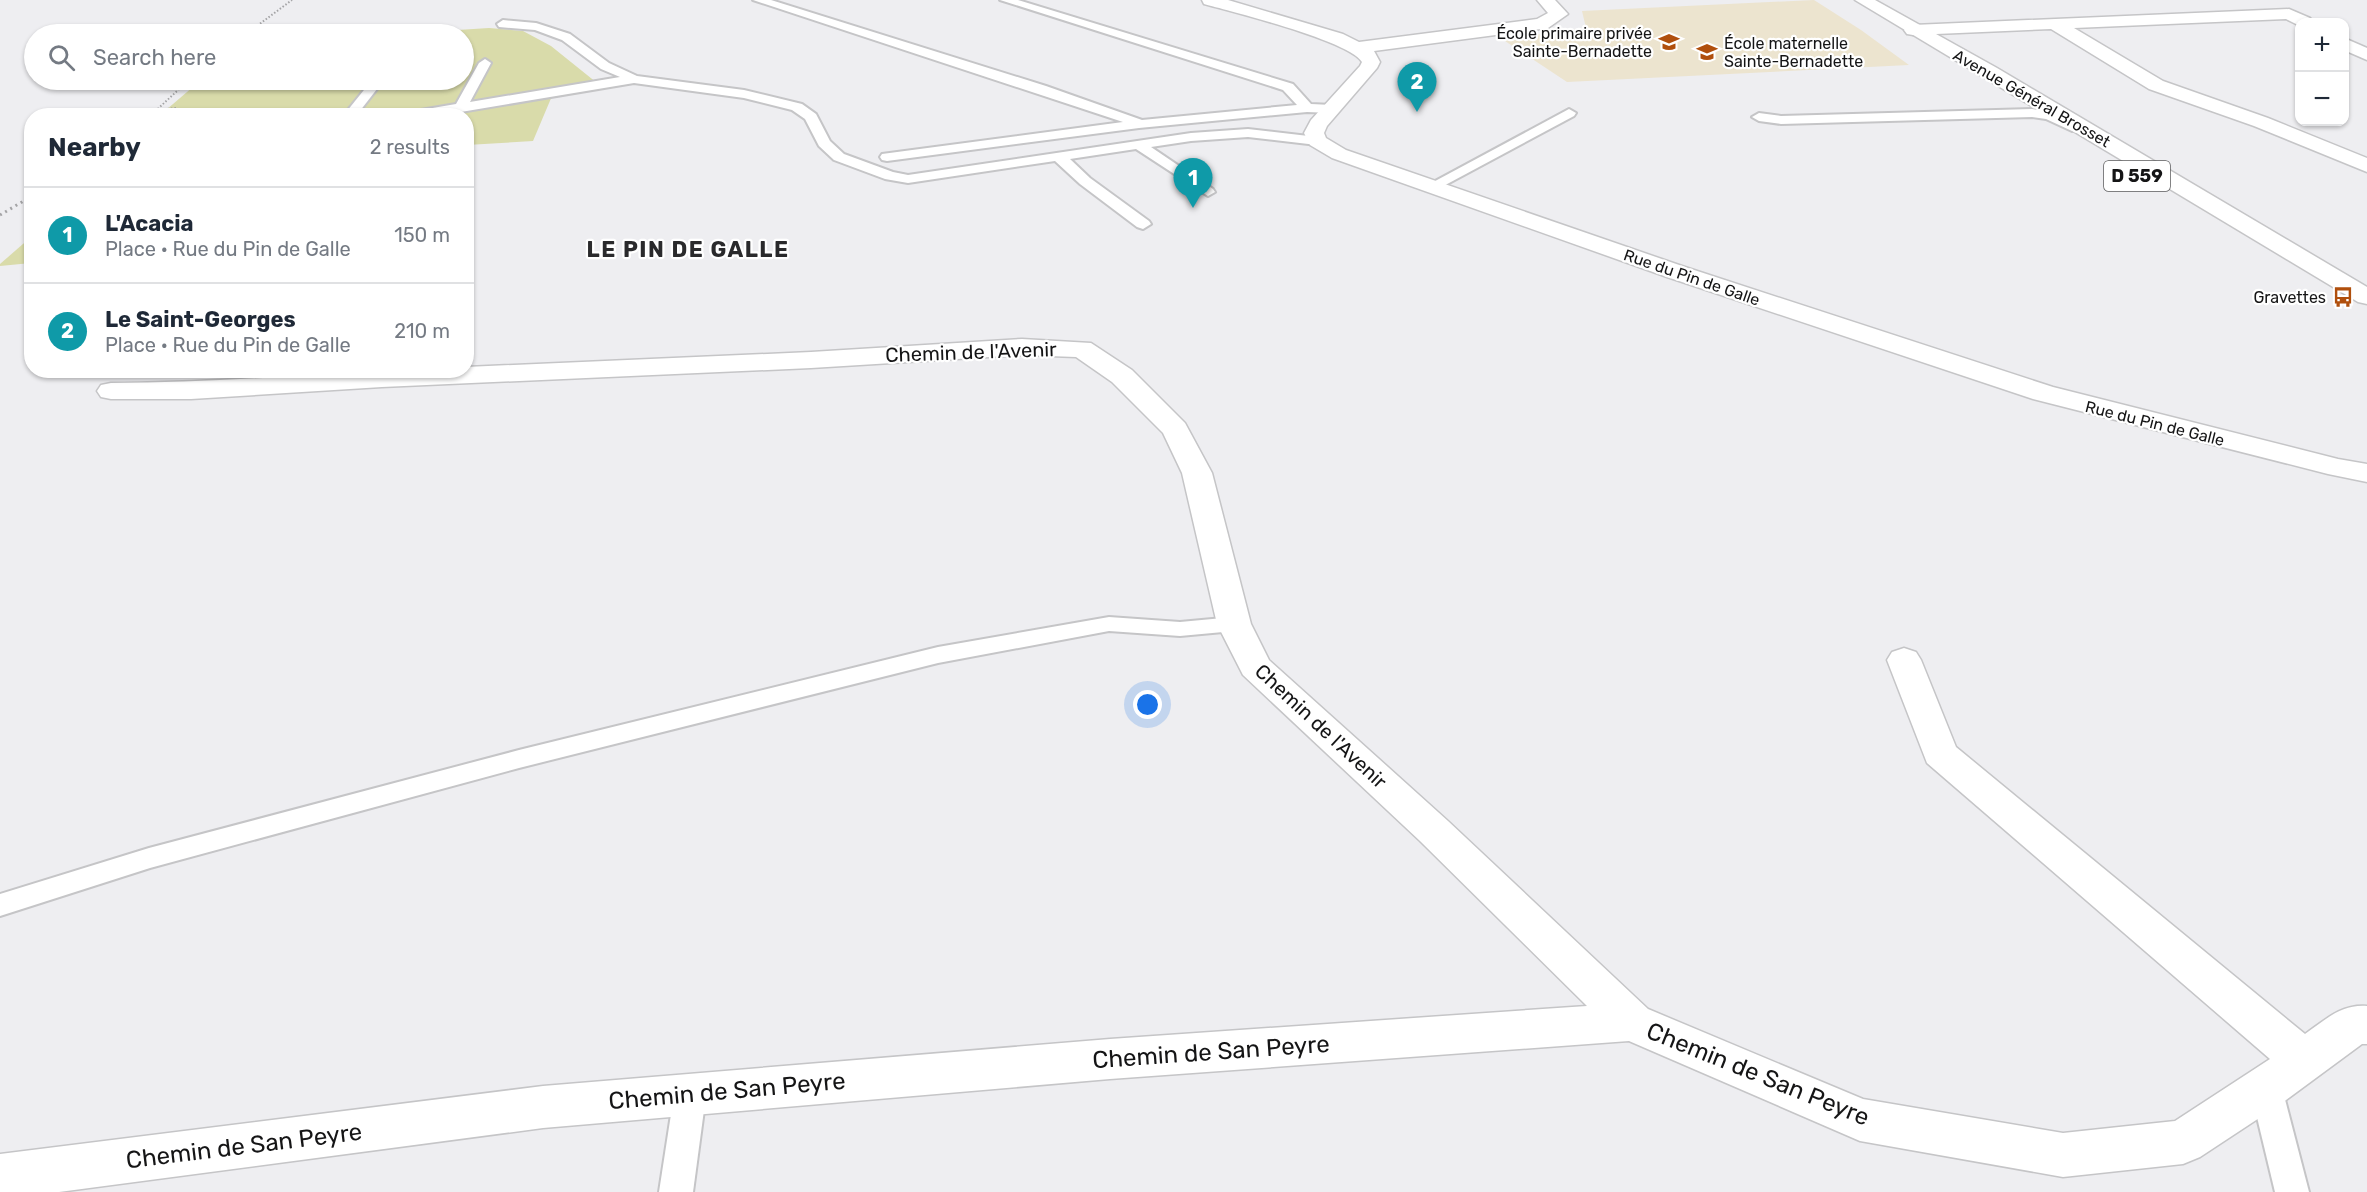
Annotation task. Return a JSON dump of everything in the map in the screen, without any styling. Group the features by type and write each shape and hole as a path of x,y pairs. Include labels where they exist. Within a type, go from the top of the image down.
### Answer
{"street":[{"path":"1210,0 1298,25 1366,53 1371,62 1368,68 1314,133 1317,141"},
{"path":"1358,48 1542,24 1559,14 1545,0"},
{"name":"Avenue Général Brosset","path":"1863,0 1990,72 2367,297"},
{"path":"2273,0 2288,7 2289,14"},
{"path":"1913,30 2289,14 2296,18"},
{"path":"2053,23 2156,85 2261,122 2367,166"},
{"name":"Avenue Général Brosset","path":"1913,30 1970,74 2367,312"},
{"path":"2349,46 2367,55"},
{"name":"Rue du Pin de Galle","path":"1317,141 1339,154 1431,187 1676,272 2043,393 2338,468 2367,472"},
{"name":"Chemin de l'Avenir","path":"474,375 811,360 1022,346 1082,349 1122,376 1175,429 1197,473 1234,624 1255,668 1434,831 1632,1022"},
{"name":"Chemin de l'Avenir","path":"111,391 190,391 416,378"},
{"path":"1904,660 1940,754 2304,1061"},
{"name":"Chemin de San Peyre","path":"0,1177 543,1107 1110,1059 1632,1022 1860,1120 2063,1155 2183,1142 2266,1088 2354,1024 2367,1025"}],"lane":[{"path":"759,0 1041,89 1141,124"},
{"path":"1006,0 1288,87 1307,108"},
{"path":"504,24 536,27 566,37 605,66 634,79 744,94 797,107 811,117 824,142 839,157 890,176 908,179 1191,137 1248,133 1317,141"},
{"path":"474,83 485,63"},
{"path":"455,108 634,79"},
{"path":"355,108 370,90"},
{"path":"461,107 470,90"},
{"path":"887,156 1141,124 1307,108 1332,110"},
{"path":"1759,117 1781,120 1985,116 2032,112 2050,116 2134,158"},
{"path":"1431,187 1569,113"},
{"path":"1139,145 1208,192"},
{"path":"1059,157 1085,181 1143,224"},
{"path":"0,905 160,854 519,759 938,655 1109,624 1180,629 1234,624"},
{"path":"2266,1088 2292,1192"},
{"path":"676,1192 690,1095"}],"path":[{"path":"260,24 292,0"},
{"path":"158,108 178,90"},
{"path":"0,215 24,201"}],"shaded area":[{"name":"École maternelle Sainte-Bernadette","path":"1814,0 1909,65 1567,82 1502,39 1586,28 1582,11"}],"green space":[{"path":"474,29 523,31 551,46 602,87 552,96 533,141 474,145 474,108 168,108 189,90 474,90"},
{"path":"24,243 24,264 0,266"}],"place":[{"name":"École primaire privée Sainte-Bernadette","path":"1669,42"},
{"name":"École maternelle Sainte-Bernadette","path":"1707,52"},
{"name":"Le Saint-Georges","path":"1417,112"},
{"name":"L'Acacia","path":"1193,208"},
{"name":"Gravettes","path":"2343,297"}],"district":[{"name":"LE PIN DE GALLE","path":"688,249"}]}
